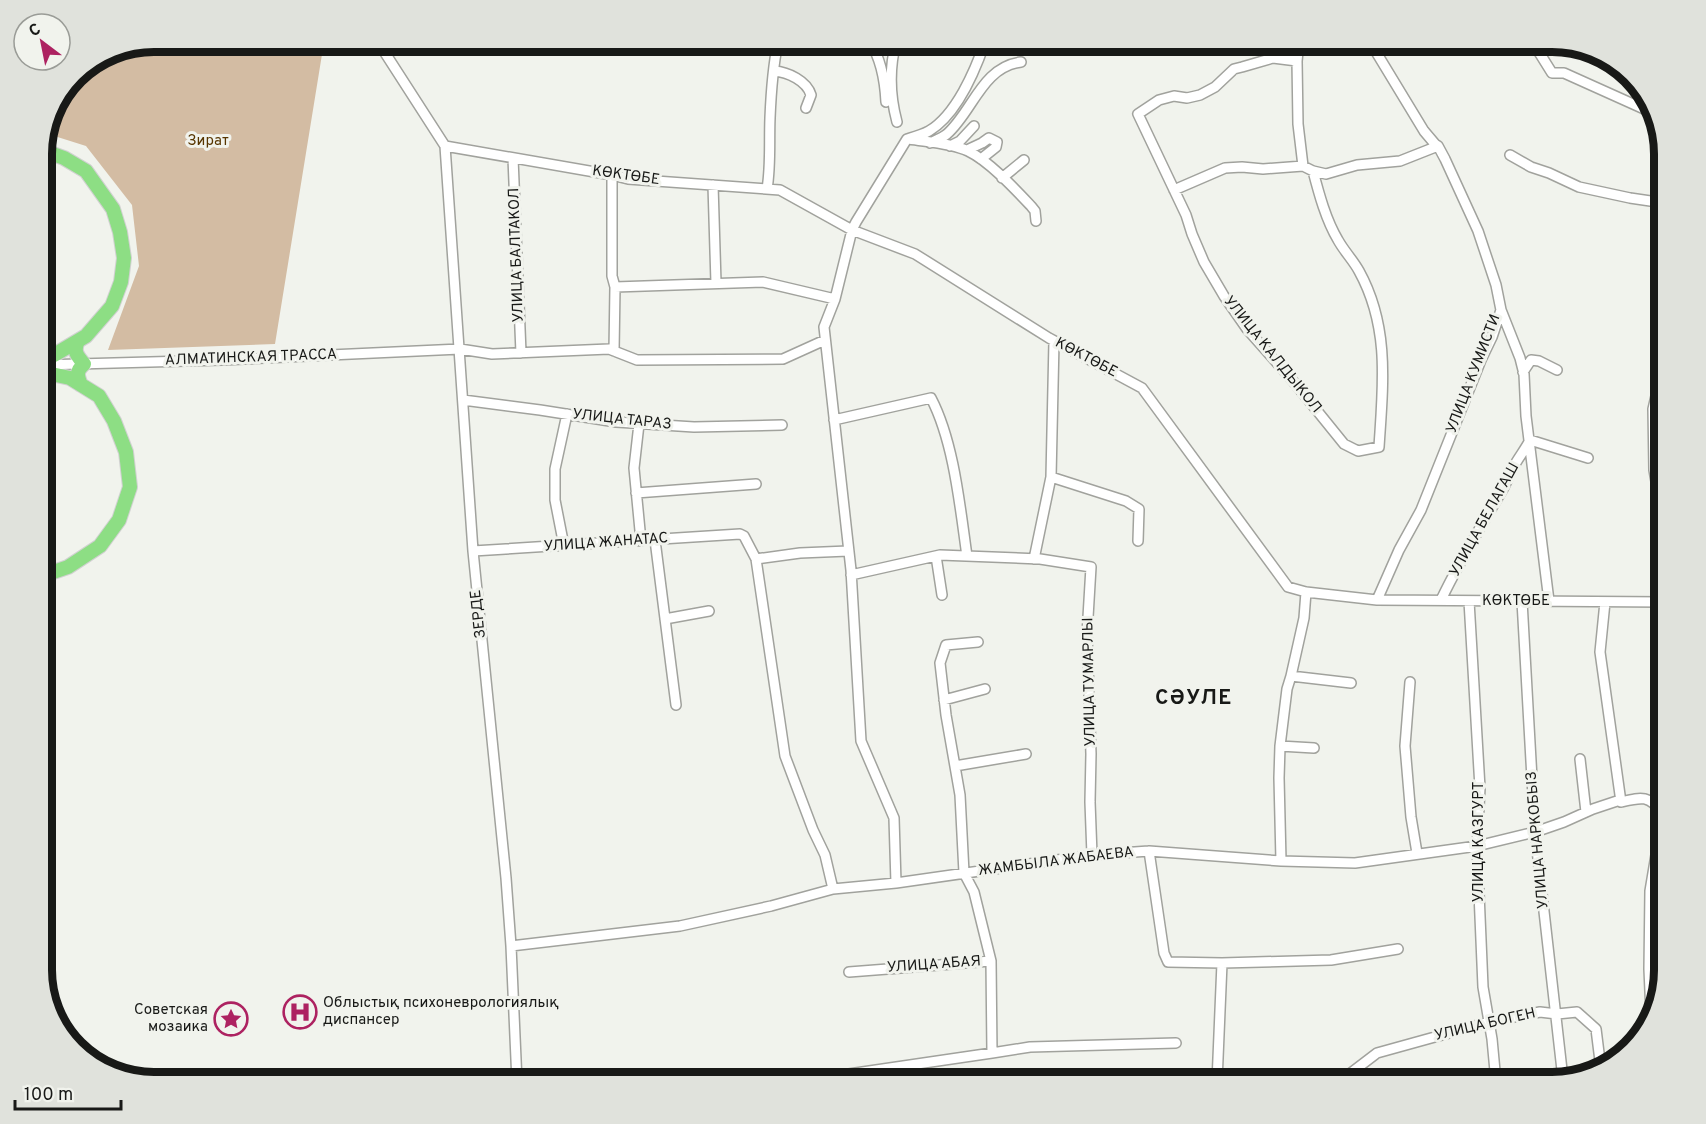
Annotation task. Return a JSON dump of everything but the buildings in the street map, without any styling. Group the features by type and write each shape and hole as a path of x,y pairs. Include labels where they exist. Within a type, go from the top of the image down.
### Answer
{"highway":[{"path":"53,154 86,171 113,209 124,258 121,282 112,306 86,336 53,355"},
{"path":"78,341 75,352 84,364 77,374 81,385"},
{"path":"53,374 70,378 99,396 114,421 126,452 130,487 119,520 100,546 68,567 53,572"}],"street":[{"path":"385,52 446,146"},
{"path":"767,189 770,160 770,110 776,52"},
{"path":"876,52 886,102"},
{"path":"894,52 891,87 897,122"},
{"path":"896,883 894,818 861,741 851,575 824,327 835,299 852,230 907,139 927,132 949,113 974,70 981,52"},
{"path":"1298,52 1298,124 1303,166"},
{"name":"УЛИЦА КУМИСТИ","path":"1376,52 1424,131 1438,146 1478,231 1496,285 1501,310 1492,338 1421,510 1399,550 1377,600"},
{"path":"1539,52 1552,73 1564,73 1643,108"},
{"name":"УЛИЦА КАЛДЫКОЛ","path":"1297,61 1273,58 1234,69 1215,87 1200,95 1186,98 1174,96 1159,100 1138,114 1186,215 1191,234 1204,262 1247,329 1344,444 1358,451 1379,447 1384,372 1379,325 1359,271 1337,239 1319,194 1313,171"},
{"path":"930,143 947,134 985,83 1010,63 1021,62"},
{"path":"774,71 786,74 808,87 811,95 806,108"},
{"path":"950,146 960,141 974,126"},
{"path":"967,150 989,138 996,142 996,147 981,159"},
{"path":"907,139 967,150 981,159 1031,206 1035,211 1036,221"},
{"name":"КӨКТӨБЕ","path":"446,146 628,179 780,190 852,230 915,254 1054,341 1142,388 1288,587 1306,592 1377,600 1654,602"},
{"name":"ЗЕРДЕ","path":"446,146 473,551 506,878 517,1072"},
{"path":"1174,190 1225,168 1242,166 1263,169 1303,166 1326,174 1357,165 1400,161 1438,146"},
{"path":"1510,155 1579,188 1654,202"},
{"name":"УЛИЦА БАЛТАКОЛ","path":"513,158 521,353"},
{"path":"1002,178 1024,160"},
{"path":"612,175 614,351"},
{"path":"713,185 716,284"},
{"path":"615,287 763,282 835,299"},
{"name":"УЛИЦА БЕЛАГАШ","path":"1501,310 1520,358 1523,372 1526,416 1549,601"},
{"name":"АЛМАТИНСКАЯ ТРАССА","path":"53,365 460,349 492,354 609,349 637,360 783,359 825,340"},
{"path":"1034,558 1051,477 1054,341"},
{"path":"1523,372 1531,360 1539,361 1557,370"},
{"path":"834,420 931,398 940,415 956,479 967,556"},
{"name":"УЛИЦА ТАРАЗ","path":"463,400 639,424 694,427 782,425"},
{"path":"1654,405 1654,470"},
{"path":"564,546 555,500 555,469 567,414"},
{"path":"639,424 634,468 641,541"},
{"path":"1530,440 1588,458"},
{"name":"УЛИЦА БЕЛАГАШ","path":"1441,600 1456,568 1530,440"},
{"path":"1051,477 1126,501 1139,509 1138,542"},
{"path":"636,493 756,484"},
{"name":"УЛИЦА ЖАНАТАС","path":"473,551 740,534 744,536 756,559"},
{"path":"655,540 676,705"},
{"path":"833,889 825,855 785,756 756,559 800,553 848,551"},
{"path":"936,556 942,595"},
{"name":"УЛИЦА ТУМАРЛЫ","path":"851,575 936,556 1034,558 1091,567 1087,634 1092,855"},
{"path":"1281,861 1280,746 1287,689 1292,676 1304,618 1306,592"},
{"name":"УЛИЦА КАЗГУРТ","path":"1469,601 1480,788 1477,846 1483,987 1495,1072"},
{"name":"УЛИЦА НАРКОБЫЗ","path":"1522,601 1535,832 1562,1071"},
{"path":"1605,602 1600,652 1621,802"},
{"path":"665,619 709,611"},
{"path":"978,642 946,645 940,663 960,795 964,873 974,892 991,961"},
{"path":"1292,676 1351,683"},
{"path":"1410,682 1404,746 1417,853"},
{"path":"945,700 986,689"},
{"path":"1280,746 1314,748"},
{"path":"955,766 1026,754"},
{"path":"1580,759 1586,812"},
{"name":"ЖАМБЫЛА ЖАБАЕВА","path":"511,946 680,927 833,889 896,883 1092,855 1149,851 1355,864 1417,853 1477,846 1535,832 1620,800 1621,802 1640,797 1654,803"},
{"path":"1149,851 1164,953 1168,962 1331,960 1398,949"},
{"path":"1650,996 1648,969 1650,891 1654,868"},
{"name":"УЛИЦА АБАЯ","path":"849,972 991,961 992,1053"},
{"path":"1217,1072 1222,963"},
{"name":"УЛИЦА БОГЕН","path":"1352,1072 1377,1053 1489,1022 1540,1012 1557,1014 1577,1012 1596,1029 1600,1059"},
{"path":"863,1072 1030,1047 1176,1043"},
{"path":"904,1066 904,1072"}],"green space":[{"name":"Зират","path":"154,52 322,52 275,344 108,350 139,266 132,205 86,146 55,136 63,109 87,78 103,66 122,58"}],"place":[{"name":"Облыстық психоневрологиялық диспансер","path":"300,1012"},
{"name":"Советская мозаика","path":"231,1019"}],"district":[{"name":"СӘУЛЕ","path":"1194,698"}]}
